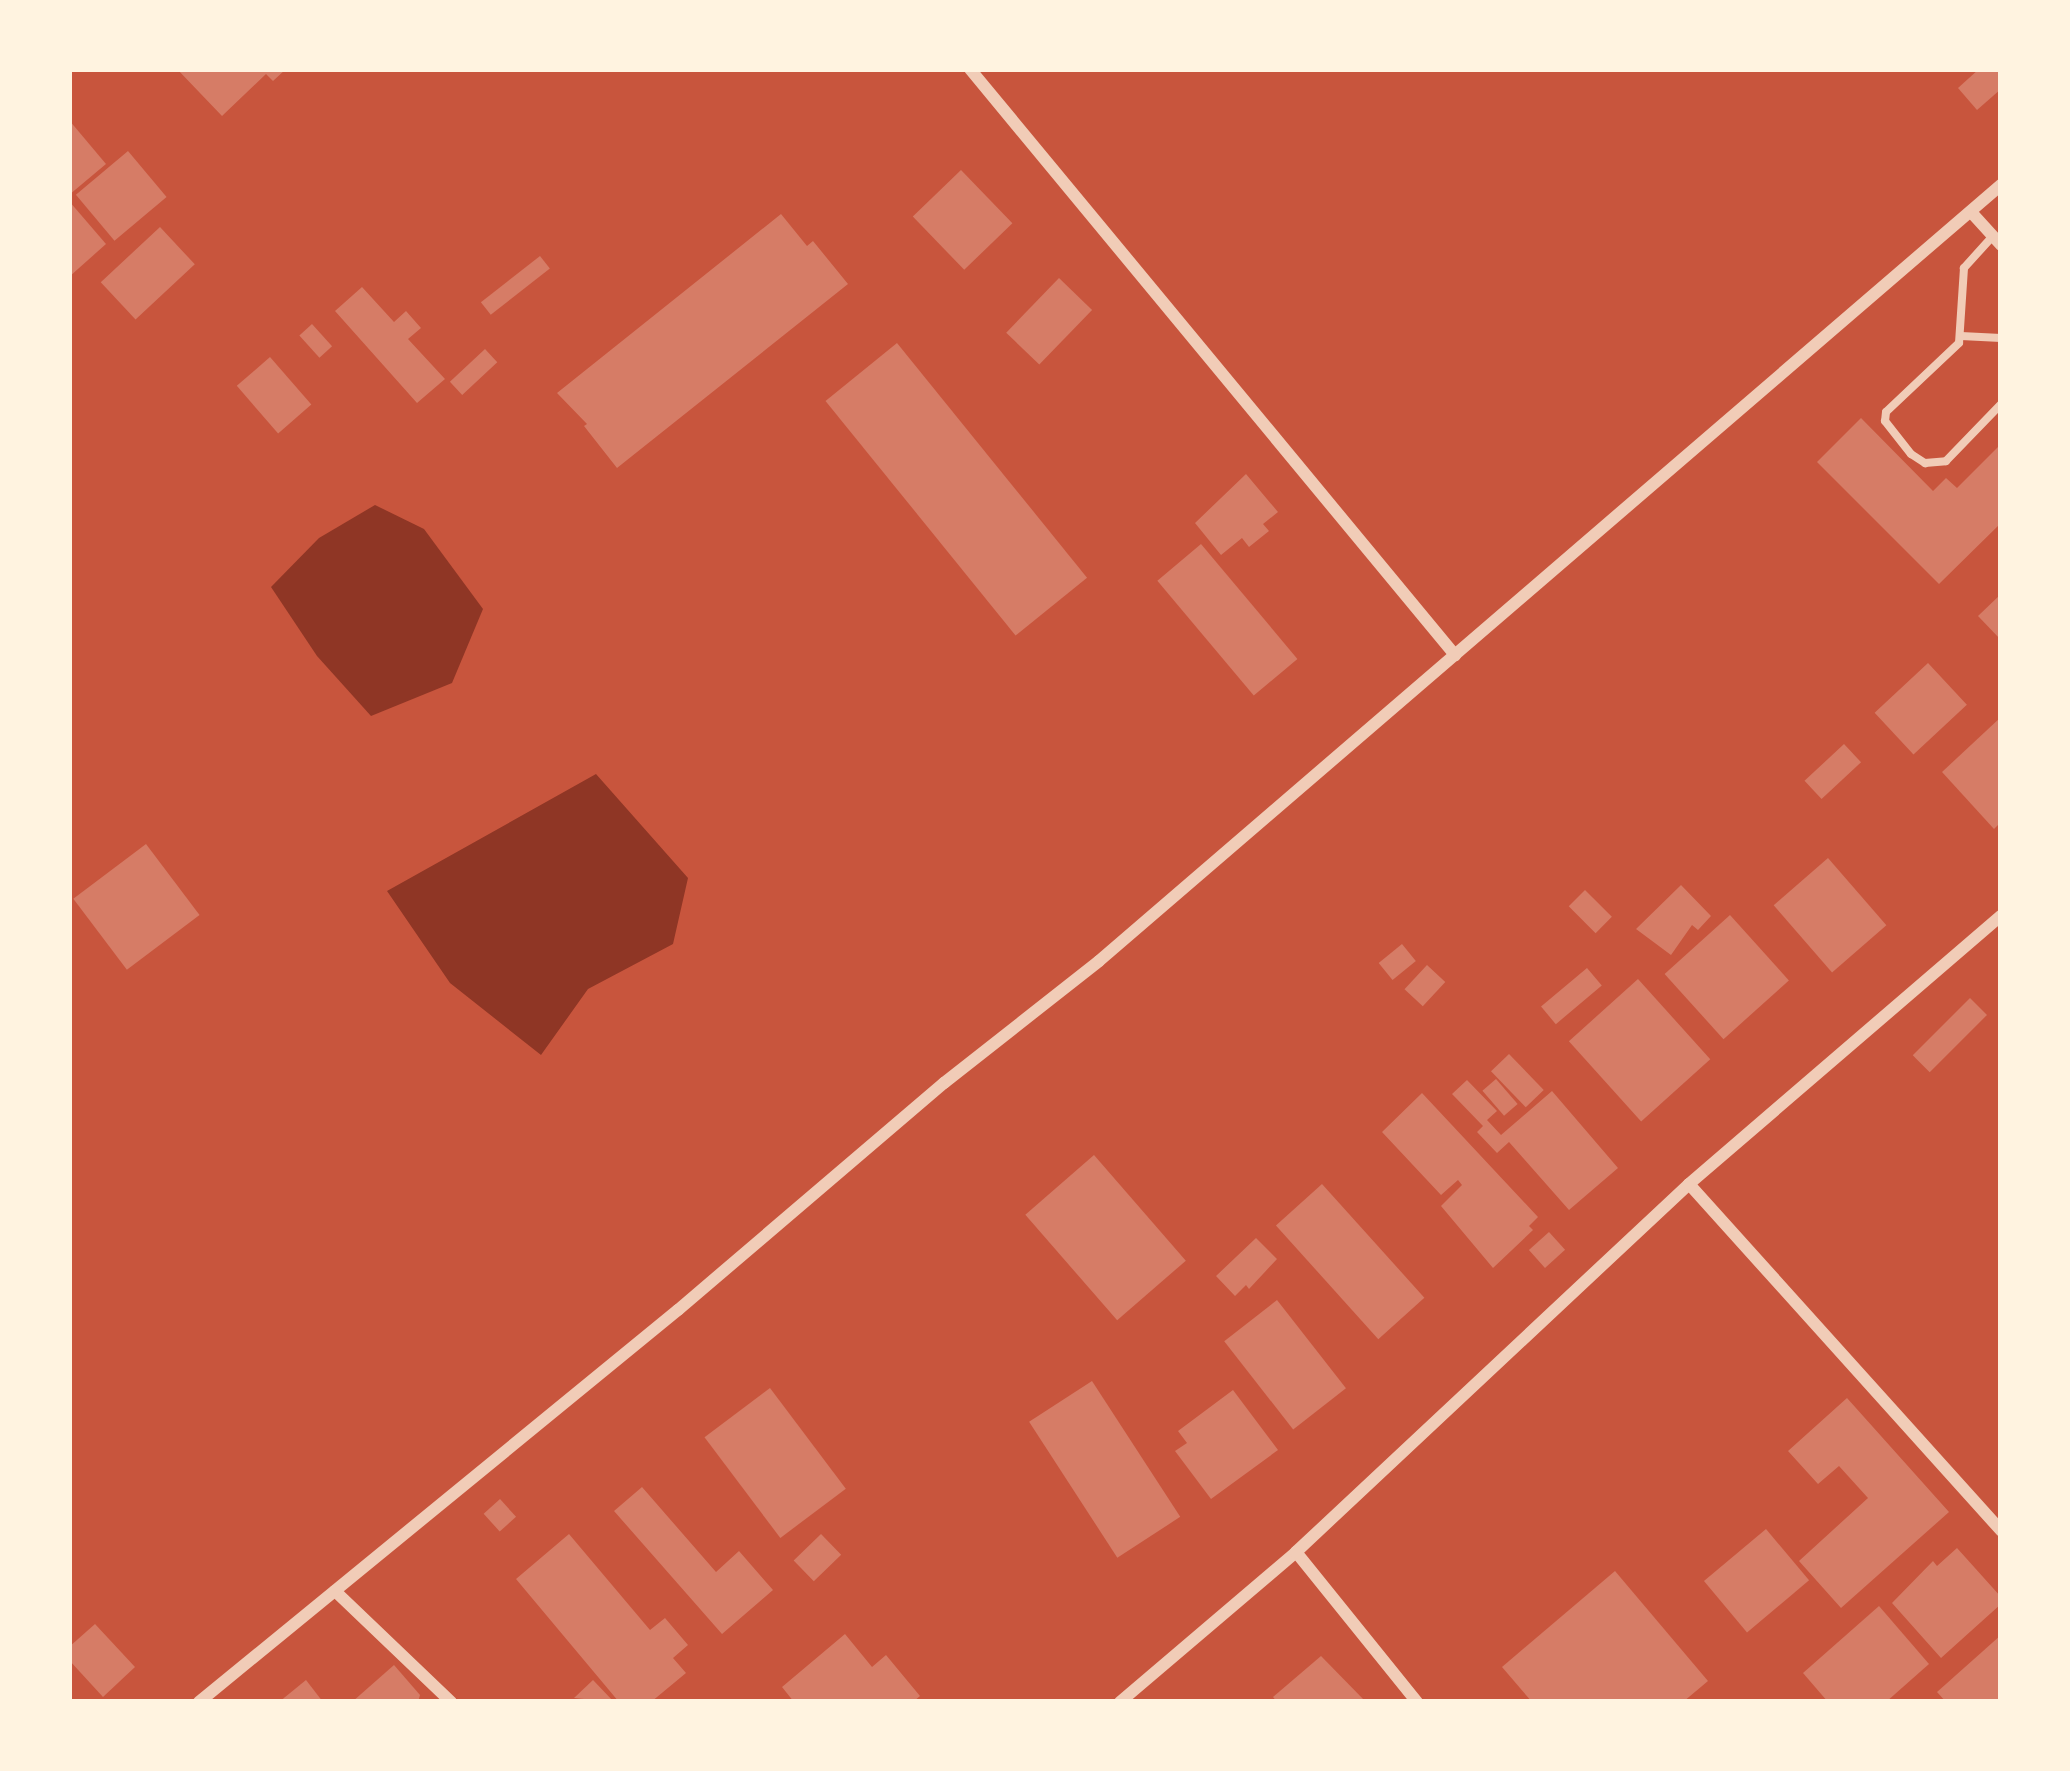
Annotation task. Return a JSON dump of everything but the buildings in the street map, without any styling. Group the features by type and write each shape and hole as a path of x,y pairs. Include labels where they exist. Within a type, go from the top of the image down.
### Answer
{"street":[{"path":"970,69 1455,655"},
{"path":"199,1702 889,1128 1117,945 2001,184"},
{"path":"1971,212 1997,240"},
{"path":"1120,1702 1296,1552 1689,1184 2001,916"},
{"path":"1689,1184 2001,1531"},
{"path":"1296,1552 1417,1702"},
{"path":"335,1591 451,1702"}],"lane":[{"path":"1997,240 1964,268 1961,335 1956,347 1886,412 1889,430 1924,463 1946,461 2001,404"},
{"path":"1961,335 2001,338"}],"shaded area":[{"path":"375,505 424,529 483,609 452,683 371,716 317,656 271,587 319,538"},
{"path":"596,774 688,878 673,944 588,989 541,1055 450,983 387,891"}]}
